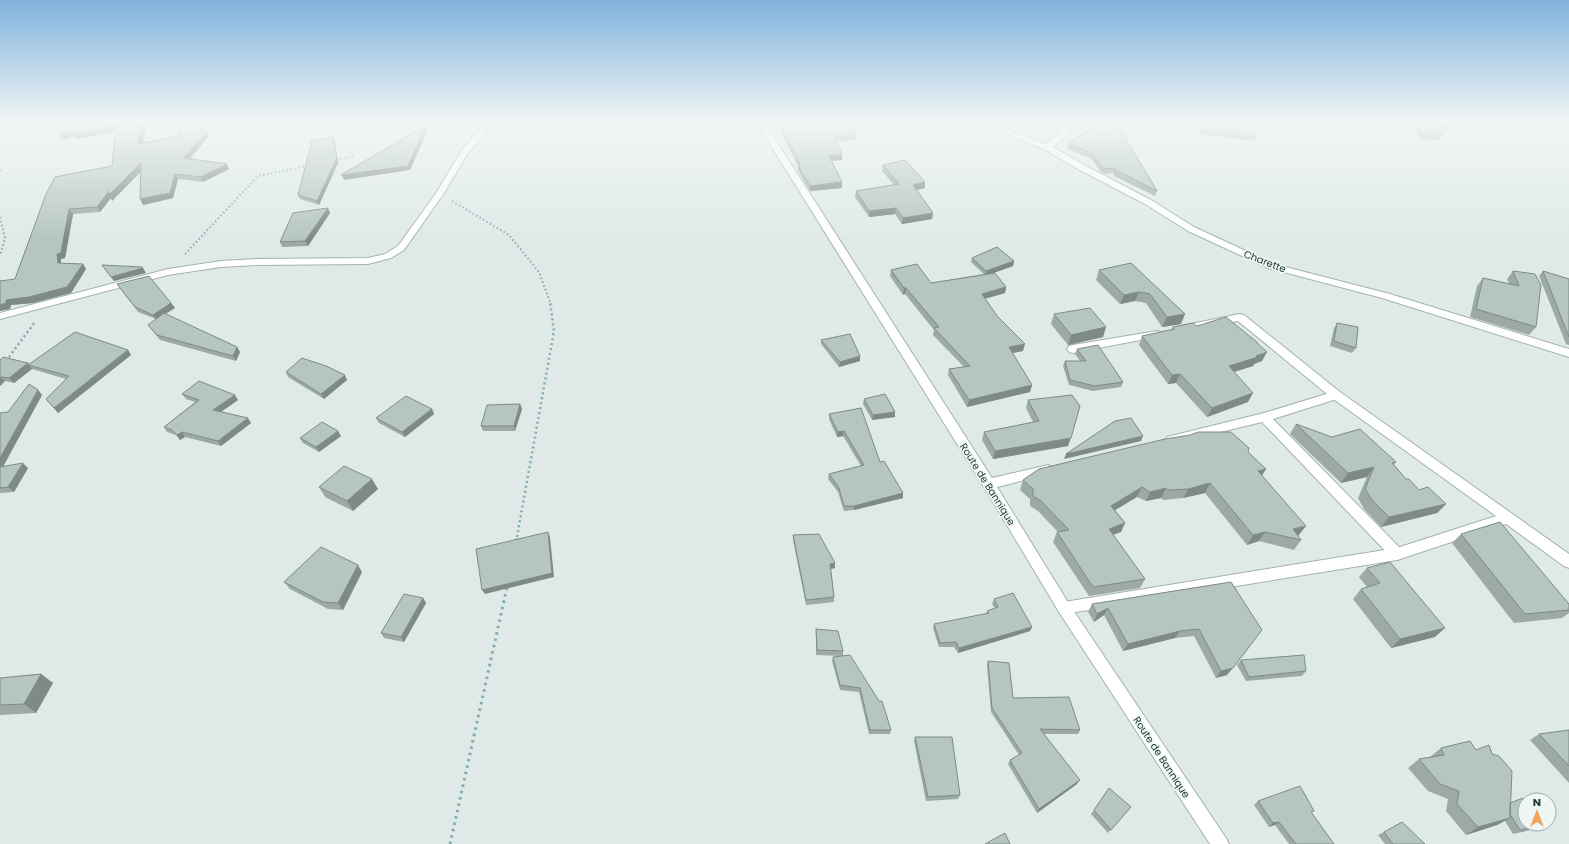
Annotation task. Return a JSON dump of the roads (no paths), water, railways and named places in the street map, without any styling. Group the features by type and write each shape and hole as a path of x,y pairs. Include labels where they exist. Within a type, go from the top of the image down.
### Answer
{"street":[{"path":"0,316 168,272 221,264 257,262 368,261 388,256 401,248 440,193 459,161"},
{"name":"Route de Bannique","path":"785,161 989,484 1064,608 1220,844"},
{"name":"Charette","path":"1071,161 1148,202 1191,229 1271,266 1386,296 1569,353"},
{"path":"1073,349 1240,317 1336,395 1569,562"},
{"path":"1157,443 1264,417 1336,395"},
{"path":"1264,417 1397,554"},
{"path":"989,484 1058,468"},
{"path":"1064,608 1397,554 1507,518"}]}
